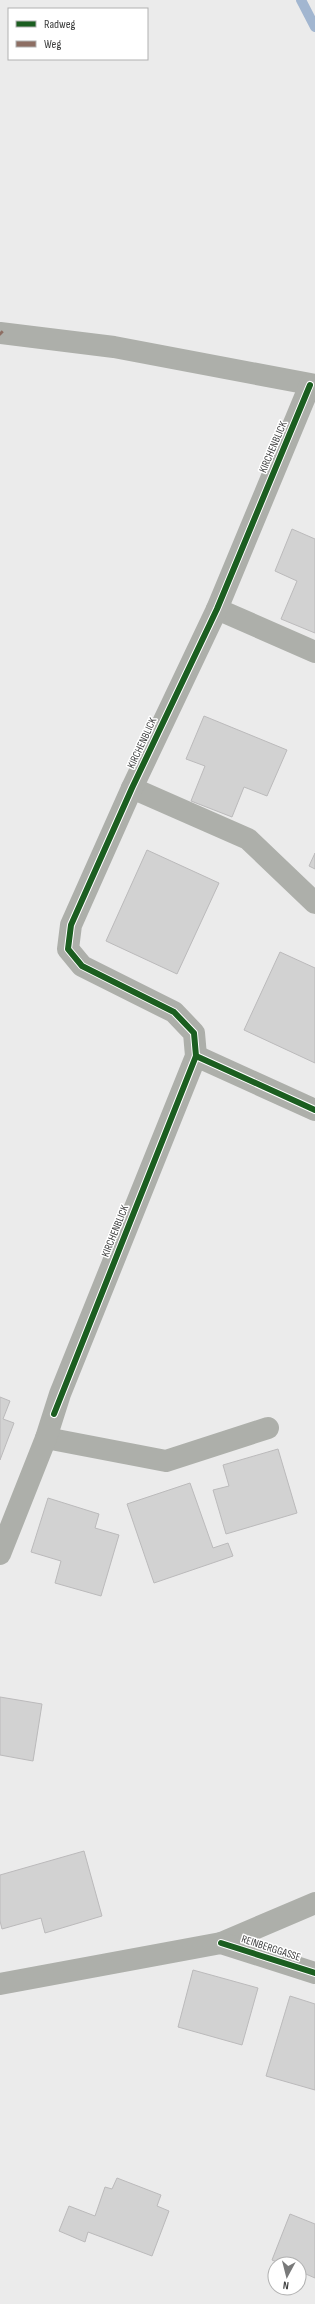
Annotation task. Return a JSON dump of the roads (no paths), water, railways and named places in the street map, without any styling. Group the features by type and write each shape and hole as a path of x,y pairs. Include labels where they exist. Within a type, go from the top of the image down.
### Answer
{"street":[{"path":"0,333 114,347 313,385"},
{"name":"KIRCHENBLICK","path":"0,1554 196,1056 194,1033 174,1012 82,966 68,949 71,926 132,788 217,609 313,385"},
{"path":"217,609 315,652"},
{"path":"132,788 248,838 315,903"},
{"path":"196,1056 315,1110"},
{"path":"46,1438 166,1461 268,1428"},
{"path":"221,1943 315,1903"},
{"name":"REINBERGGASSE","path":"0,1984 221,1943 315,1973"}],"waterway":[{"path":"301,0 315,27"}]}
